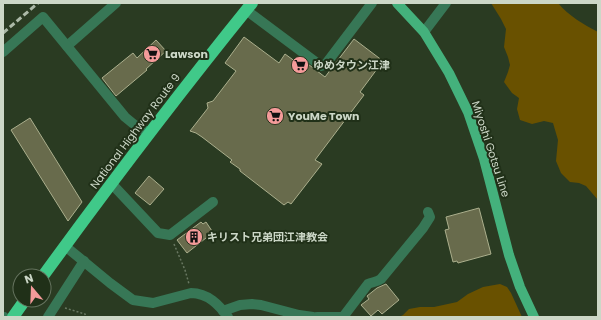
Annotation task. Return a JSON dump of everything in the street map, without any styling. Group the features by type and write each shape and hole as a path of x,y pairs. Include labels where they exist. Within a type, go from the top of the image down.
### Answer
{"highway":[{"name":"National Highway Route 9","path":"49,268 149,133 249,6"},
{"path":"13,317 19,308"}],"main road":[{"name":"Miyoshi Gotsu Line","path":"397,3 424,32 449,72 468,112 484,159 509,255 520,287 534,317"}],"street":[{"path":"67,46 116,3"},
{"path":"249,6 321,66 323,66 372,3"},
{"path":"424,32 446,3"},
{"path":"3,52 43,17 125,116 136,126 149,133"},
{"path":"111,184 158,233 170,235 213,202"},
{"path":"317,317 343,317 368,284 381,279 423,228 430,217 428,212"},
{"path":"65,246 133,300 153,303 191,293 197,293 214,301 226,314 240,306 252,304 314,317"},
{"path":"48,317 84,262"}],"path":[{"path":"170,235 185,270 191,293"},
{"path":"56,304 85,314 86,317"}],"shaded area":[{"path":"491,3 558,3 572,16 598,32 598,200 586,186 579,183 570,182 561,173 556,161 558,140 553,123 544,121 532,124 520,120 517,109 519,98 512,93 504,82 510,65 504,47 506,29"},
{"path":"500,284 507,287 511,293 522,317 399,317 409,309 434,307 457,302 468,294 483,287"}],"building":[{"name":"YouMe Town","path":"244,37 279,63 285,54 296,62 300,58 325,77 354,39 383,61 360,92 364,95 315,160 322,164 291,204 288,202 284,205 240,171 240,169 230,162 232,160 202,137 190,131 208,108 207,103 213,101 236,71 225,63"},
{"path":"156,40 166,51 146,69 147,70 116,96 102,78 133,53 137,58"},
{"path":"30,118 82,202 68,221 11,130"},
{"path":"149,176 164,189 150,205 135,193"},
{"path":"479,208 491,254 458,263 457,261 453,262 445,230 449,229 446,217"},
{"name":"キリスト兄弟団江津教会","path":"201,222 203,224 206,222 212,231 210,233 211,234 187,253 177,240"},
{"path":"386,284 399,300 382,314 378,310 371,316 361,305 369,299 367,296 377,288"}],"railway":[{"path":"3,33 38,3"}],"place":[{"name":"Lawson","path":"152,54"},
{"name":"ゆめタウン江津","path":"300,65"},
{"name":"YouMe Town","path":"275,116"},
{"name":"キリスト兄弟団江津教会","path":"194,237"}]}
